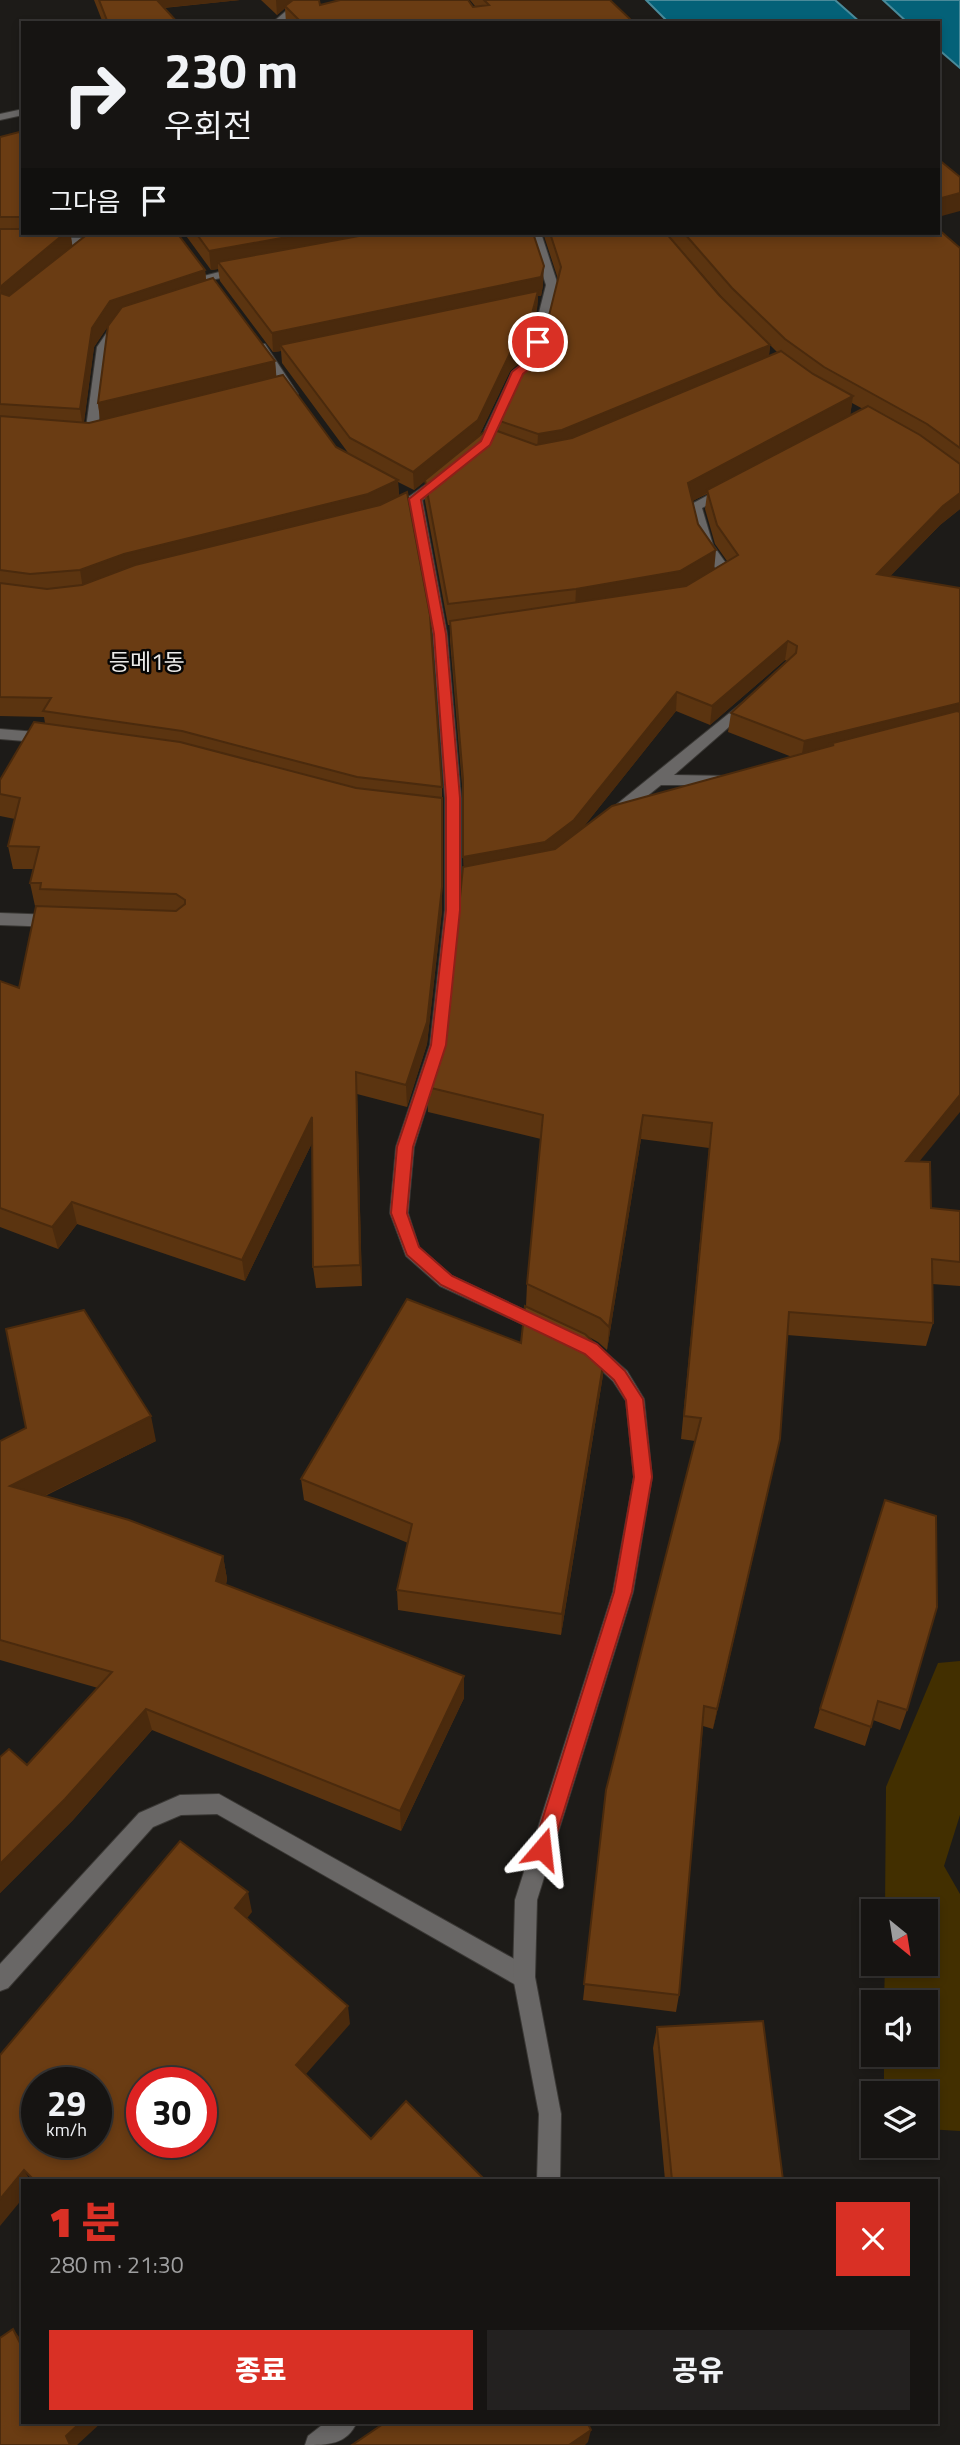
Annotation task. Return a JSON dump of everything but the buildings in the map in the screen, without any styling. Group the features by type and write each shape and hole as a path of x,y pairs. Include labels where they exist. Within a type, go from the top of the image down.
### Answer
{"street":[{"path":"279,21 304,0"},
{"path":"0,117 21,112"},
{"path":"0,241 91,242 125,235"},
{"path":"385,513 492,445 518,372 533,362 541,302 552,285 536,235"},
{"path":"70,260 91,242"},
{"path":"218,292 202,271 261,267"},
{"path":"91,433 103,347 119,324 131,320"},
{"path":"255,340 277,358 281,388 299,404"},
{"path":"705,586 726,573 706,545 695,506 743,481"},
{"path":"409,496 447,633 447,814 459,885 453,910 438,1045 405,1147 399,1213 412,1251 446,1281 591,1349 620,1376 635,1399 643,1477 623,1592 527,1900 524,1978 550,2113 548,2179"},
{"path":"598,831 620,808 698,748 757,694"},
{"path":"0,734 64,739"},
{"path":"656,780 750,780"},
{"path":"0,919 69,921"},
{"path":"0,1980 146,1821 180,1805 219,1804 524,1978"},
{"path":"317,2445 343,2424"}],"shaded area":[{"path":"960,1661 960,1815 944,1866 960,1894 960,2131 938,2130 938,2081 884,2081 884,2067 938,2067 938,1990 884,1990 885,1976 938,1976 938,1899 885,1899 886,1787 938,1663"}],"water":[{"path":"646,0 835,0 859,21 667,21"},
{"path":"883,0 960,0 960,68 940,51 940,21 906,21"}],"district":[{"name":"등메1동","path":"147,662"}],"route":[{"path":"538,342 533,362 518,372 486,442 415,499 439,622 453,798 453,910 438,1045 405,1147 399,1213 412,1251 446,1281 591,1349 620,1376 635,1399 643,1477 623,1592 542,1849"}]}
